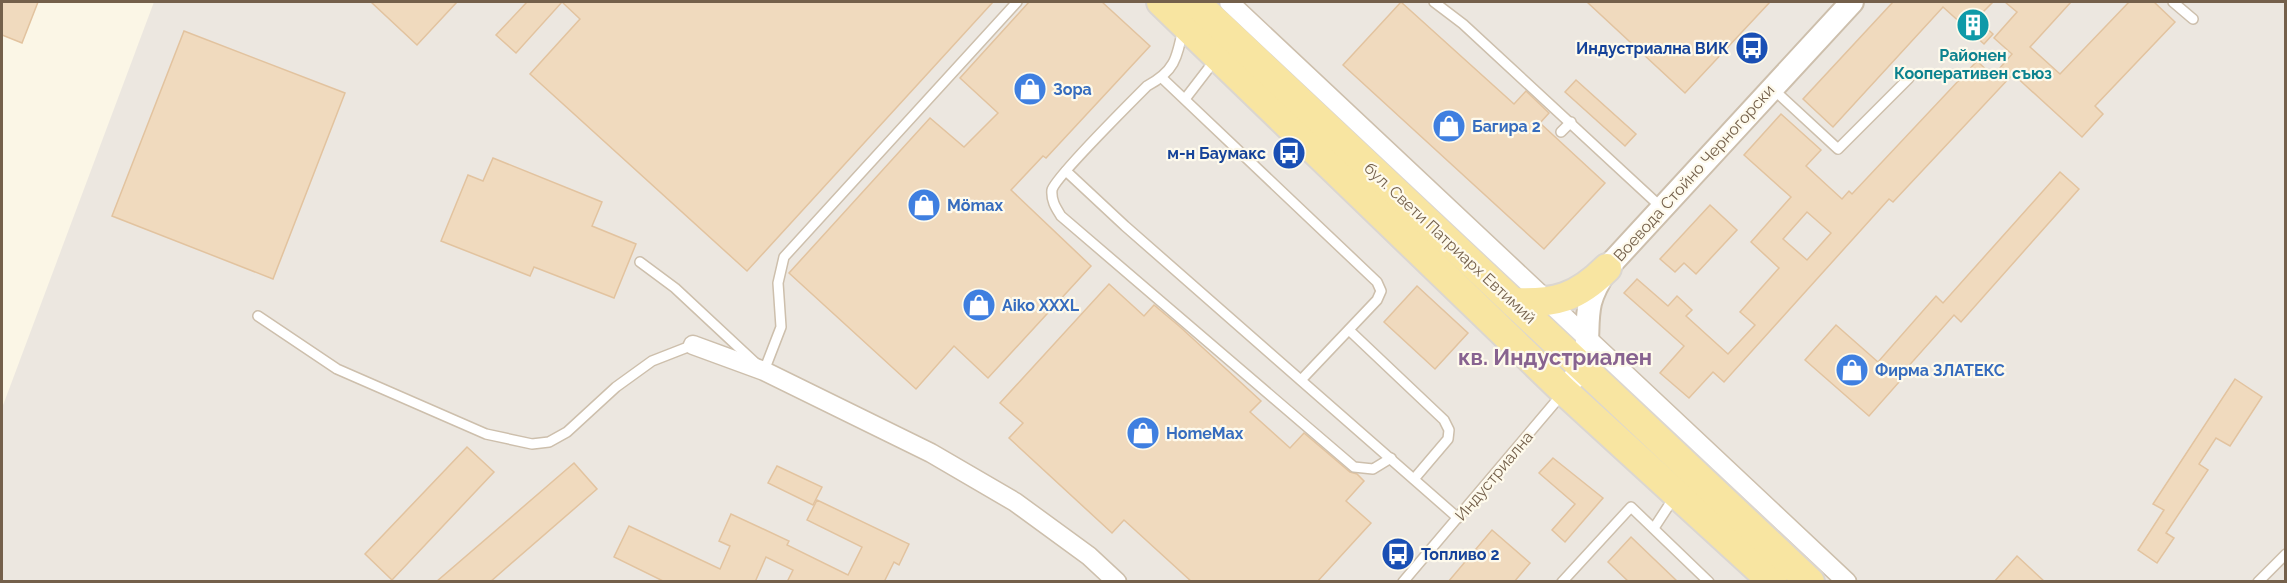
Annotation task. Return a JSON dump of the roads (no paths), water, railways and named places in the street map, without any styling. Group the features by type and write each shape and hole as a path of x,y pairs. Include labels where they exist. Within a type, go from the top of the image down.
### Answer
{"main road":[{"name":"бул. Свети Патриарх Евтимий","path":"1161,2 1189,12 1513,302 1810,582"},
{"name":"бул. Свети Патриарх Евтимий","path":"1189,12 1219,56 1564,391 1773,582"},
{"path":"1513,302 1564,298 1582,290 1607,268"}],"street":[{"path":"1229,2 1847,582"},
{"name":"Воевода Стойно Черногорски","path":"1583,368 1590,305 1607,268 1771,87 1852,2"},
{"path":"693,345 764,371 931,453 1016,502 1089,556 1117,582"},
{"name":"Индустриална","path":"1564,391 1583,368"}],"lane":[{"path":"640,262 675,288 764,371 781,327 778,283 784,257 1017,2"},
{"path":"1434,2 1463,24 1662,208"},
{"path":"2173,2 2193,20"},
{"path":"1189,12 1177,59 1162,78 1147,86 1066,171 1052,188 1052,202 1061,216 1354,467 1373,469 1391,458"},
{"path":"1185,99 1219,56"},
{"path":"1162,78 1377,282 1381,291 1377,300 1301,380"},
{"path":"1771,87 1838,149 1909,78"},
{"path":"1561,132 1571,122"},
{"path":"1066,171 1125,226 1458,518"},
{"path":"258,316 337,369 486,434 532,444 549,442 567,432 616,387 652,361 693,345"},
{"path":"1349,330 1444,420 1449,430 1448,439 1414,478"},
{"name":"Индустриална","path":"1403,582 1564,391"},
{"path":"1654,528 1677,494"},
{"path":"1562,582 1631,507 1709,582"},
{"path":"2258,582 2286,554"}],"place":[{"name":"Районен Кооперативен съюз","path":"1973,25"},
{"name":"Индустриална ВИК","path":"1752,48"},
{"name":"Зора","path":"1030,89"},
{"name":"Багира 2","path":"1449,126"},
{"name":"м-н Баумакс","path":"1289,153"},
{"name":"Mömax","path":"924,205"},
{"name":"Aiko XXXL","path":"979,305"},
{"name":"Фирма ЗЛАТЕКС","path":"1852,370"},
{"name":"HomeMax","path":"1143,433"},
{"name":"Топливо 2","path":"1398,554"}],"district":[{"name":"кв. Индустриален","path":"1555,357"}]}
